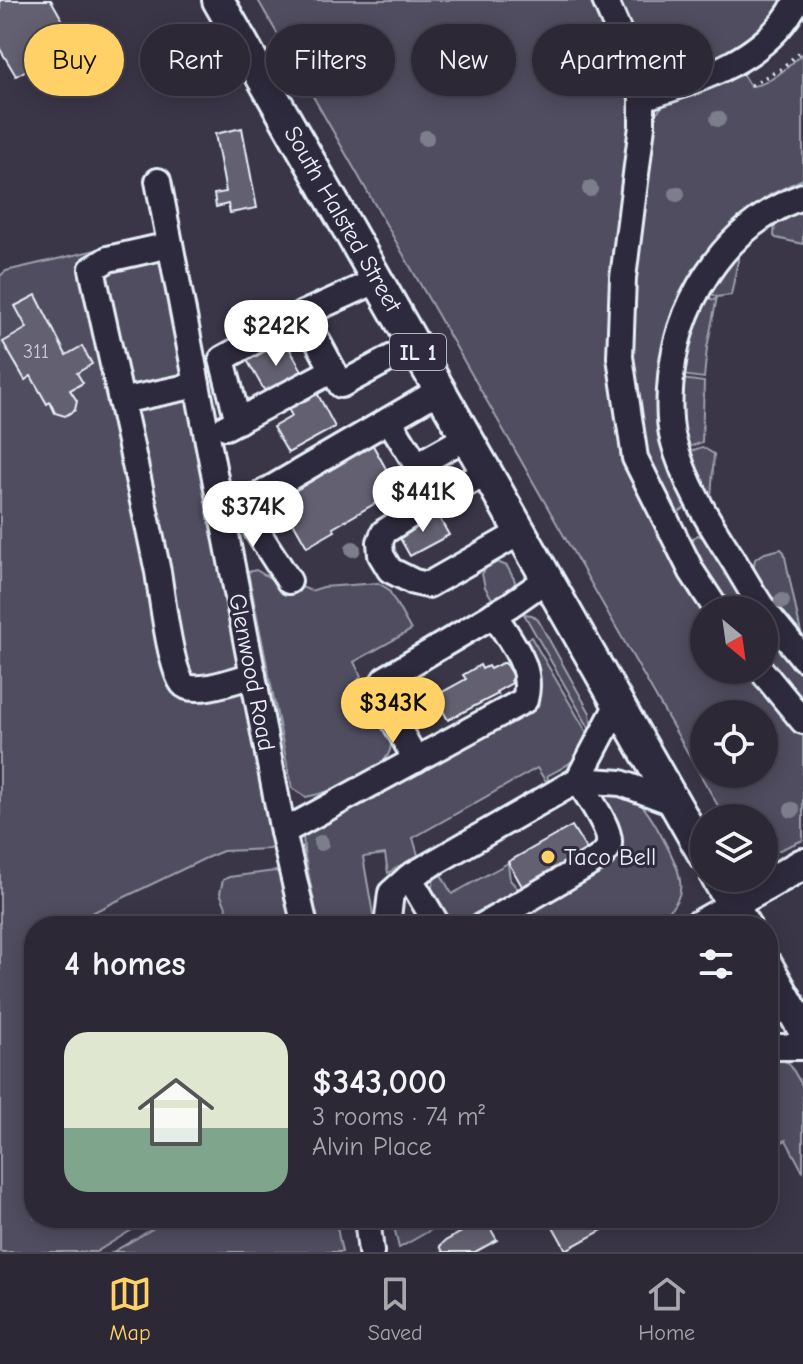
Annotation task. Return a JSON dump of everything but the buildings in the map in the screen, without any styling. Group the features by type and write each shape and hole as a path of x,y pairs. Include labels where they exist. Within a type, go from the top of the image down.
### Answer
{"main road":[{"name":"South Halsted Street","path":"218,0 690,830"},
{"path":"731,903 803,864"},
{"path":"778,993 787,1016"}],"street":[{"path":"605,0 636,72 642,98 642,126 623,278 620,357 635,458 671,534 708,596"},
{"path":"642,98 688,84 740,58 765,42 790,14 797,0"},
{"name":"Glenwood Road","path":"158,181 283,832 303,916"},
{"path":"755,596 706,519 672,438 669,411 671,367 690,301 724,250 756,221 803,196"},
{"path":"170,245 108,259 92,269 173,656 183,685 190,689 203,688 253,675"},
{"path":"238,421 222,359 303,314 378,280"},
{"path":"303,314 341,385 415,345"},
{"path":"207,438 333,370"},
{"path":"121,401 197,385"},
{"path":"289,581 257,531 258,496 440,390"},
{"path":"389,420 417,465 467,437"},
{"path":"487,472 384,532 380,542 381,555 390,570 428,585 521,532"},
{"path":"416,760 381,698 379,688 385,679 547,579"},
{"path":"283,832 525,700 529,682 527,670 494,614"},
{"path":"778,627 803,658"},
{"path":"773,684 803,721"},
{"path":"388,916 391,893 409,877 578,780 618,704"},
{"path":"578,780 621,783 675,803"},
{"path":"499,916 599,858 607,850 610,841 607,832 578,780"},
{"path":"409,877 432,916"},
{"path":"710,916 731,903"},
{"path":"778,1047 803,1047"},
{"path":"368,1228 371,1252"}],"path":[{"path":"751,85 781,69 803,49"}],"shaded area":[{"path":"258,0 593,0 604,24 532,24 532,96 630,96 616,259 612,385 619,432 697,596 690,596 690,684 761,684 774,700 690,700 690,757 313,96 395,96 395,24 272,24"},
{"path":"619,0 786,0 753,37 713,60 713,24 629,24"},
{"path":"803,53 803,179 771,194 749,210 666,344 689,505 676,514 645,447 633,364 634,281 654,115 666,103 689,96 713,96 713,86 741,72 750,86 764,83"},
{"path":"803,207 803,244 776,238 775,222"},
{"path":"160,235 274,845 269,849 223,851 85,916 24,916 24,1228 135,1228 96,1252 0,1252 0,276 6,271"},
{"path":"740,251 731,295 717,297 708,292"},
{"path":"706,296 714,300 717,297 704,378 681,375 688,339"},
{"path":"682,379 704,382 702,442 687,448 683,433"},
{"path":"702,447 714,454 711,498 708,498 688,452"},
{"path":"698,535 707,539 743,596 722,596 690,545"},
{"path":"781,549 784,552 803,643 778,613 778,596 768,596 753,571 755,559"},
{"path":"497,562 507,566 515,581 513,589 494,602 482,574"},
{"path":"256,570 288,595 302,587 311,591 323,587 378,583 388,589 411,630 354,662 361,676 358,680 390,735 389,753 371,771 330,791 306,797 292,788 248,572"},
{"path":"524,614 538,620 590,713 592,733"},
{"path":"531,637 586,731 580,754 547,776 549,781 537,768 413,838 418,855 388,873 385,854 363,857 373,916 317,916 303,832 522,712 520,643"},
{"path":"778,644 803,675 803,701 778,670"},
{"path":"778,705 803,736 803,840 778,851 778,804 717,804 708,788 778,788"},
{"path":"605,791 624,795 647,811 669,850 679,876 678,898 672,908 662,916 517,916 607,865 599,795"},
{"path":"508,863 510,880 519,890 470,916 445,916 432,890 432,884 440,873 452,894"},
{"path":"275,871 281,873 292,916 230,916 220,893 223,880"},
{"path":"778,1058 789,1063 803,1087 803,1172 786,1140 778,1144"},
{"path":"154,1228 337,1228 342,1252 113,1252"},
{"path":"394,1228 434,1228 399,1248"}],"place":[{"name":"Taco Bell","path":"548,857"}]}
